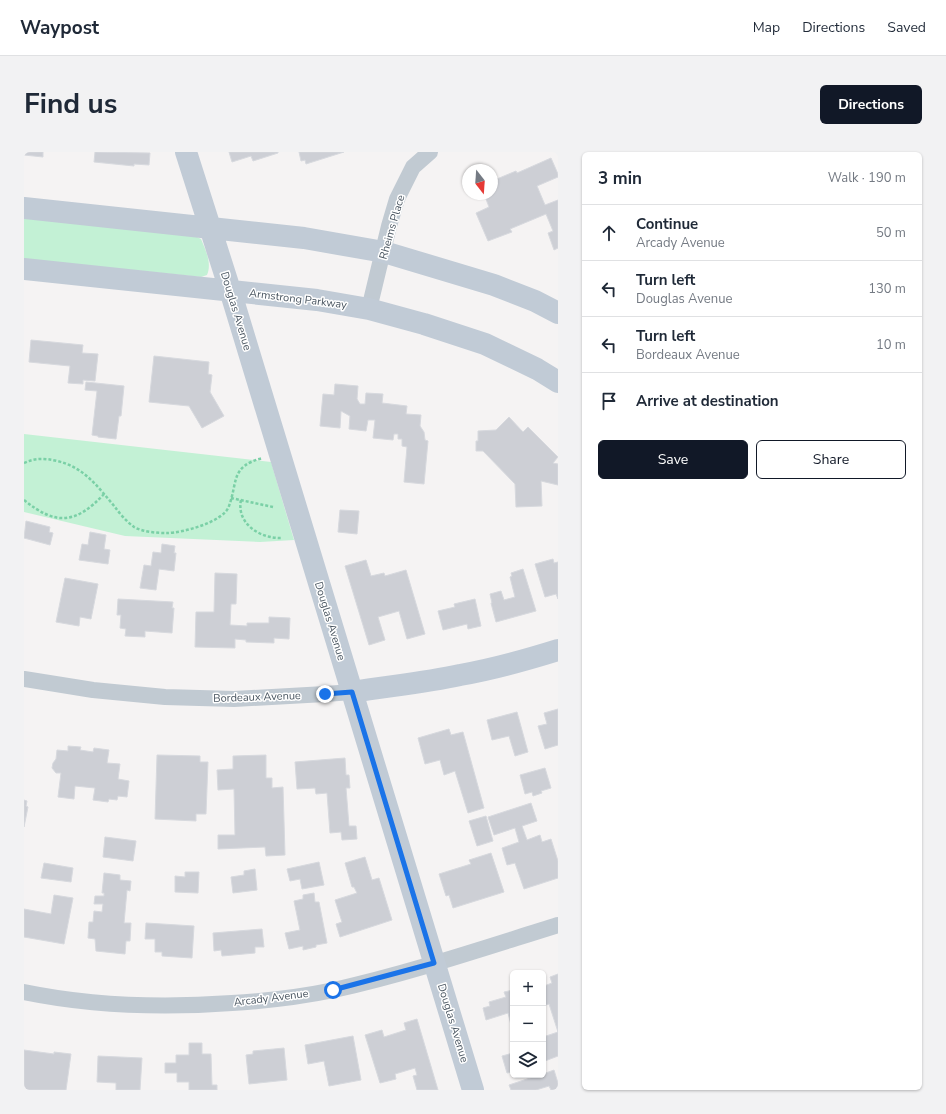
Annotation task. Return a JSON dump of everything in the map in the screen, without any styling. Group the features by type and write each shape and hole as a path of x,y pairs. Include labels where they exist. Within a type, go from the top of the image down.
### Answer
{"street":[{"name":"Douglas Avenue","path":"186,152 230,290 473,1090"},
{"name":"Rheims Place","path":"370,309 389,226 398,199 413,167 430,152"},
{"path":"24,208 304,238 384,252 494,285 558,312"},
{"name":"Armstrong Parkway","path":"24,269 317,300 370,309 424,324 484,344 558,382"},
{"name":"Bordeaux Avenue","path":"24,678 92,690 164,697 234,699 331,694 407,685 460,676 508,665 558,650"},
{"name":"Arcady Avenue","path":"24,992 83,1001 136,1006 212,1005 296,997 333,990 434,963 558,926"}],"path":[{"path":"24,463 34,459 50,459 65,462 86,474 121,515 134,526 145,531 167,533 184,531 199,526 222,515 229,508 235,481 241,470 250,462 279,454"},
{"path":"24,500 37,511 50,517 63,518 73,517 88,509 104,494"},
{"path":"231,498 273,507"},
{"path":"241,500 240,512 244,520 251,528 271,538 282,538"}],"green space":[{"path":"24,218 191,234 201,239 205,248 209,262 207,275 201,277 24,259"},
{"path":"24,434 271,462 294,540 260,542 125,536 24,512"}],"building":[{"path":"24,152 43,152 43,157 24,155"},
{"path":"95,152 150,153 149,165 134,164 134,166 94,162"},
{"path":"229,152 278,153 253,161 251,156 232,162"},
{"path":"299,152 344,152 306,164 305,160 301,161"},
{"path":"551,158 558,177 537,186 545,205 558,200 558,248 554,250 548,233 553,231 546,214 510,229 512,232 488,241 476,213 489,207 486,200 498,200 498,178 516,171 517,173"},
{"path":"31,340 83,345 82,353 98,354 95,381 83,380 83,384 68,383 70,366 29,362"},
{"path":"154,356 209,362 208,374 212,375 210,392 224,416 202,428 189,406 149,402"},
{"path":"86,382 124,386 121,416 119,416 116,439 92,435 97,391 85,390"},
{"path":"335,384 358,386 357,399 360,404 365,404 366,393 383,394 382,403 407,406 406,414 421,415 420,426 424,432 425,440 428,441 424,484 404,482 407,447 402,446 402,439 398,439 398,434 394,434 393,440 373,438 375,420 368,420 366,431 349,429 350,416 341,411 340,428 320,426 323,394 334,395"},
{"path":"509,417 523,432 528,427 558,457 553,463 558,464 558,485 541,481 542,506 516,507 515,484 483,451 476,451 478,431 496,430"},
{"path":"340,510 359,511 357,534 338,532"},
{"path":"26,521 50,527 49,532 53,533 50,545 24,538"},
{"path":"90,532 106,535 104,549 110,550 108,564 79,560 82,544 88,545"},
{"path":"162,544 175,546 174,553 176,553 174,571 159,569 156,590 140,588 144,565 151,566 153,552 161,553"},
{"path":"553,559 554,563 558,562 558,599 556,594 545,597 535,564"},
{"path":"366,560 371,576 384,573 385,576 406,570 425,634 407,639 399,611 378,617 385,640 369,645 345,566"},
{"path":"523,569 536,611 496,622 490,594 501,591 504,600 515,597 510,577 512,576 511,573"},
{"path":"215,573 237,574 236,604 231,604 230,625 247,626 247,623 269,623 269,617 290,618 289,639 274,638 274,643 246,642 246,640 235,639 235,648 195,647 196,612 214,612"},
{"path":"65,578 98,584 91,619 80,617 79,626 56,622"},
{"path":"118,599 173,602 172,633 145,631 145,637 125,636 126,629 120,628 121,615 117,615"},
{"path":"475,599 481,626 468,629 467,624 443,630 438,611 455,607 454,604"},
{"path":"558,709 558,745 545,749 538,726 547,724 544,713"},
{"path":"517,712 528,752 515,756 509,736 492,740 487,720"},
{"path":"449,729 451,735 463,732 484,808 468,813 455,771 444,775 440,760 425,764 418,738"},
{"path":"68,746 81,747 80,750 93,752 94,748 109,750 107,763 120,764 118,779 129,781 127,797 118,796 117,800 109,799 108,802 93,800 95,788 75,786 74,799 58,797 61,773 56,773 52,768 56,759 57,750 68,751"},
{"path":"157,755 200,756 200,762 208,762 206,814 196,814 196,821 155,819"},
{"path":"266,755 266,778 272,778 272,788 283,787 285,855 266,856 265,847 218,849 218,835 235,835 234,789 218,790 217,770 233,769 233,756"},
{"path":"345,758 346,775 349,775 350,788 346,788 349,826 356,826 357,839 342,840 341,832 330,833 327,793 316,794 315,788 297,789 295,762"},
{"path":"545,768 551,788 541,791 542,793 533,796 532,792 525,794 520,775"},
{"path":"24,800 27,801 26,806 28,807 24,827"},
{"path":"531,803 537,821 522,826 527,840 540,835 542,842 551,839 558,861 558,878 524,889 515,863 507,865 502,848 519,842 515,828 494,835 488,817"},
{"path":"486,816 493,841 477,846 469,821"},
{"path":"105,837 136,841 133,861 103,857"},
{"path":"491,853 504,892 453,908 449,895 446,896 439,874 471,864 469,860"},
{"path":"365,857 372,880 379,878 392,920 340,937 336,924 342,922 335,900 357,893 354,887 352,887 345,863"},
{"path":"319,862 324,885 302,889 300,879 290,881 287,869"},
{"path":"44,863 73,868 71,882 41,878"},
{"path":"255,869 257,890 233,893 231,877 244,875 244,871"},
{"path":"185,872 199,872 198,893 175,892 175,876 185,877"},
{"path":"104,873 120,875 120,880 131,881 130,891 127,890 124,923 131,923 130,941 126,941 125,954 96,951 95,939 88,938 89,922 93,922 94,911 102,912 103,904 94,904 95,896 104,896 104,893 102,893"},
{"path":"314,893 315,902 319,902 327,943 303,950 303,946 289,949 285,933 300,930 294,901 303,899 303,895"},
{"path":"54,895 73,898 64,944 24,937 24,909 51,914"},
{"path":"146,923 194,926 192,958 162,956 162,952 155,952 155,939 145,939"},
{"path":"262,929 264,947 255,947 255,953 222,956 221,950 214,951 213,933"},
{"path":"558,974 558,1032 549,1004 546,1005 546,985 552,983 550,977"},
{"path":"510,991 510,1021 508,1013 486,1020 483,1008 490,1006 489,1002 506,997 504,992"},
{"path":"417,1019 438,1090 417,1090 413,1076 417,1075 415,1068 395,1074 396,1079 380,1083 365,1035 382,1030 384,1037 406,1030 404,1023"},
{"path":"558,1032 558,1056 546,1061 546,1042 546,1036"},
{"path":"353,1036 361,1080 329,1086 324,1061 308,1064 305,1045"},
{"path":"189,1043 202,1043 202,1054 211,1054 212,1085 217,1085 217,1090 189,1090 189,1082 177,1082 177,1073 165,1073 165,1063 176,1063 176,1055 189,1055"},
{"path":"284,1048 287,1080 249,1084 246,1055 253,1054 253,1051"},
{"path":"24,1050 54,1054 54,1052 71,1054 66,1090 24,1090"},
{"path":"510,1054 510,1072 507,1073 502,1056"},
{"path":"98,1056 142,1058 140,1090 116,1090 116,1083 97,1082"},
{"path":"554,1070 558,1083 558,1090 551,1090 549,1086 536,1090 511,1090 509,1085 530,1078 546,1078 546,1073"}],"route":[{"path":"325,694 352,692 434,963 333,990"}]}
